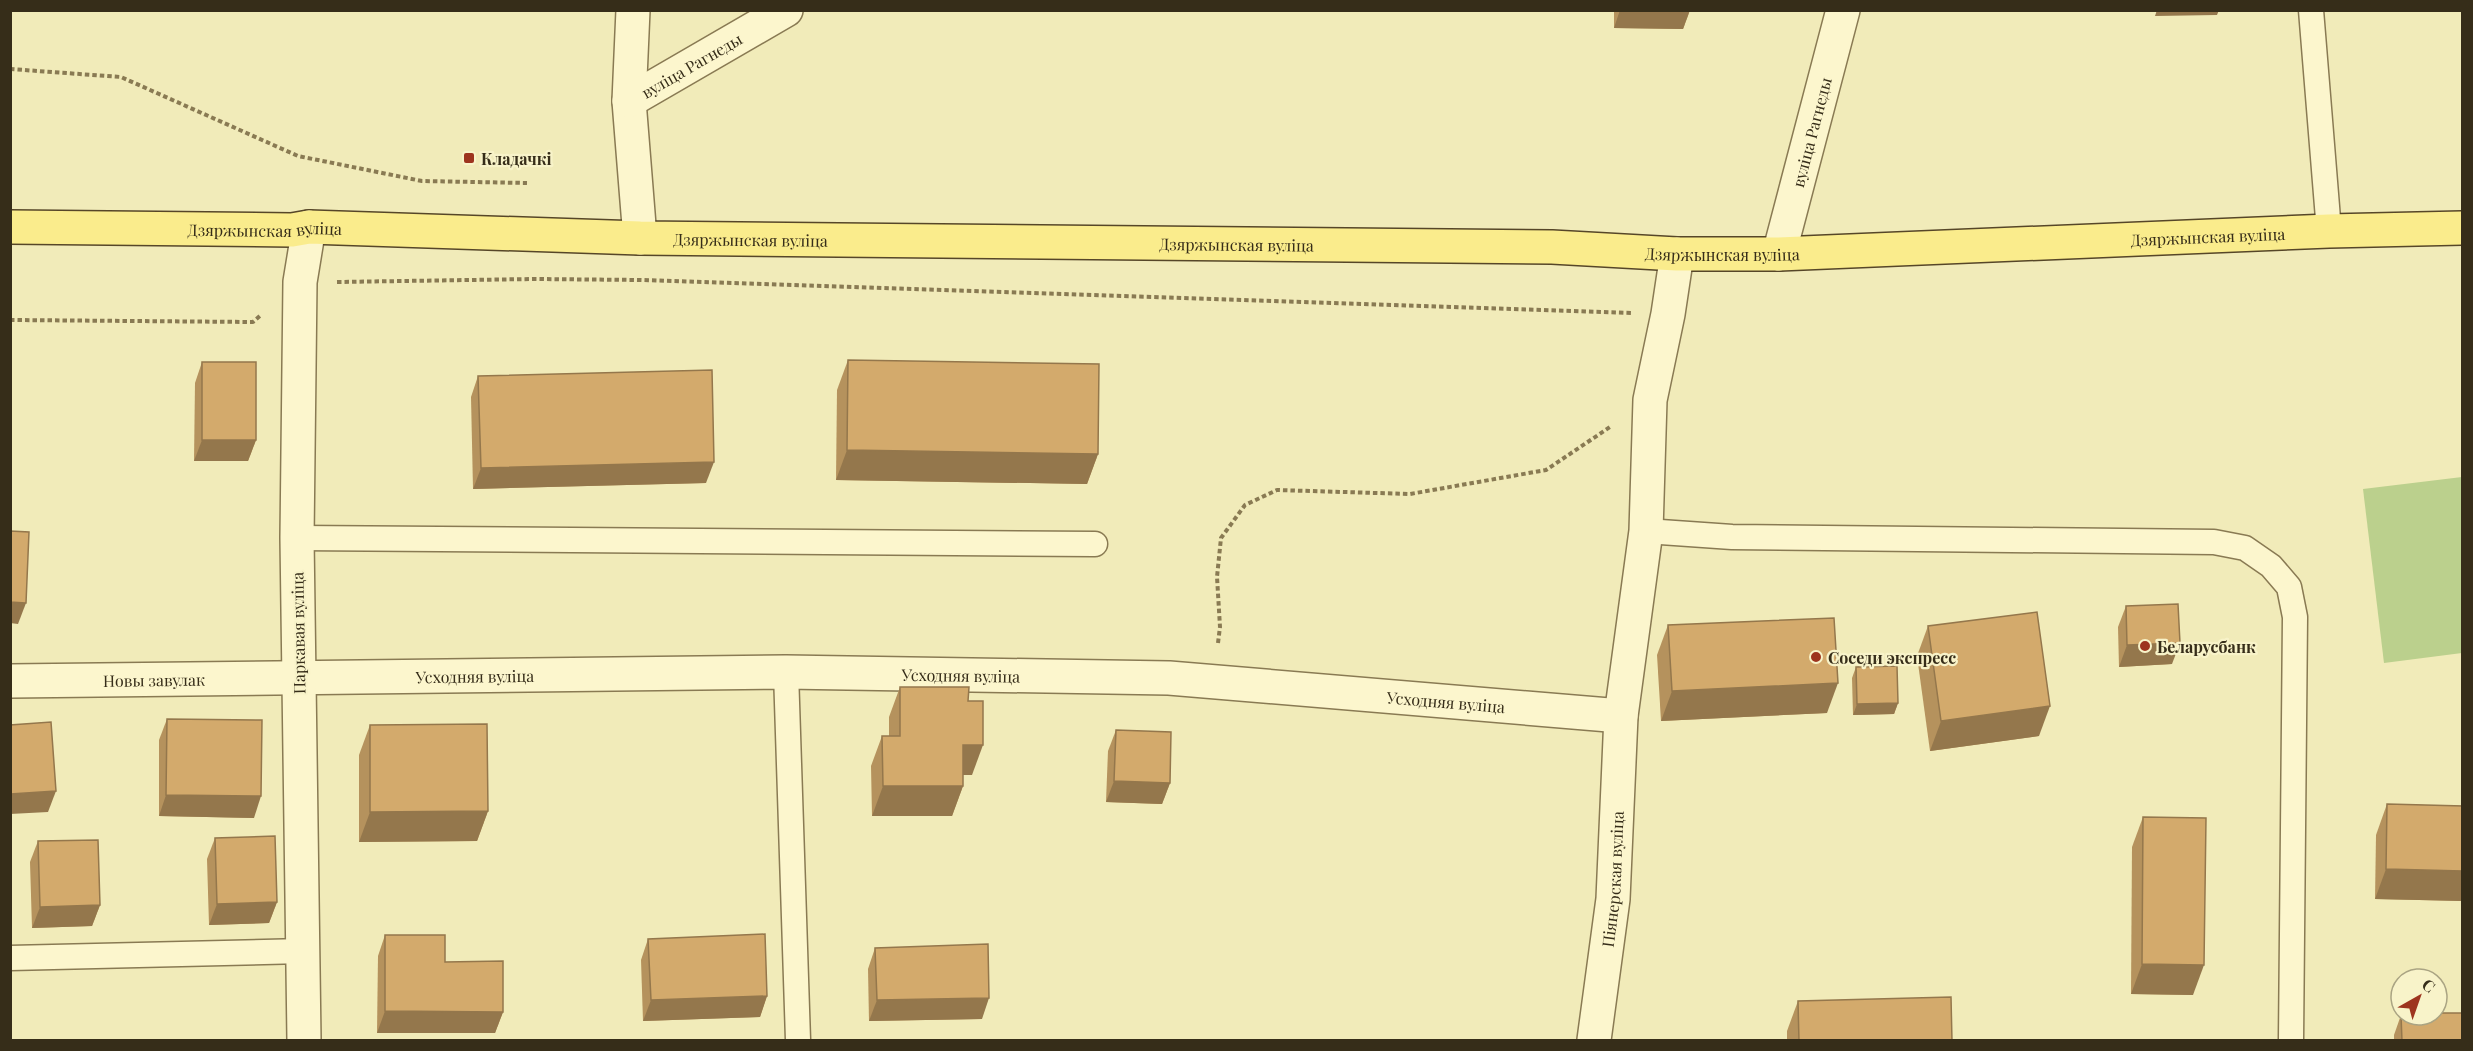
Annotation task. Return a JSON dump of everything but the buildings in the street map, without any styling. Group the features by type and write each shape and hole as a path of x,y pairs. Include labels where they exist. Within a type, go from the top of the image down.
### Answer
{"main road":[{"name":"Дзяржынская вуліца","path":"10,228 292,230 309,227 640,238 1552,247 1677,254 1779,254 2329,231 2463,228"}],"street":[{"name":"вуліца Рагнеды","path":"633,10 629,101 640,238"},
{"name":"вуліца Рагнеды","path":"629,101 786,10"},
{"name":"вуліца Рагнеды","path":"1779,254 1843,10"},
{"name":"Паркавая вуліца","path":"304,1041 297,538 300,282 309,227"},
{"name":"Піянерская вуліца","path":"1594,1041 1613,900 1621,716 1646,531 1650,400 1668,314 1677,254"},
{"name":"Усходняя вуліца","path":"298,678 786,672 1169,678 1621,716"},
{"name":"Новы завулак","path":"10,681 298,678"}],"lane":[{"path":"2311,10 2329,231"},
{"path":"1646,531 1732,537 2214,542 2245,548 2271,566 2289,587 2295,616 2291,1041"},
{"path":"297,538 1095,544"},
{"path":"786,672 798,1041"},
{"path":"10,958 304,951"}],"path":[{"path":"10,69 121,77 298,156 422,181 527,183"},
{"path":"10,320 253,322 300,282 534,279 641,280 1668,314"},
{"path":"1217,648 1220,627 1217,577 1221,538 1245,505 1277,490 1410,494 1545,470 1650,400"}],"green space":[{"path":"2462,477 2462,653 2384,663 2363,489"}],"place":[{"name":"Кладачкі","path":"469,158"},
{"name":"Беларусбанк","path":"2145,646"},
{"name":"Соседи экспресс","path":"1816,657"}]}
